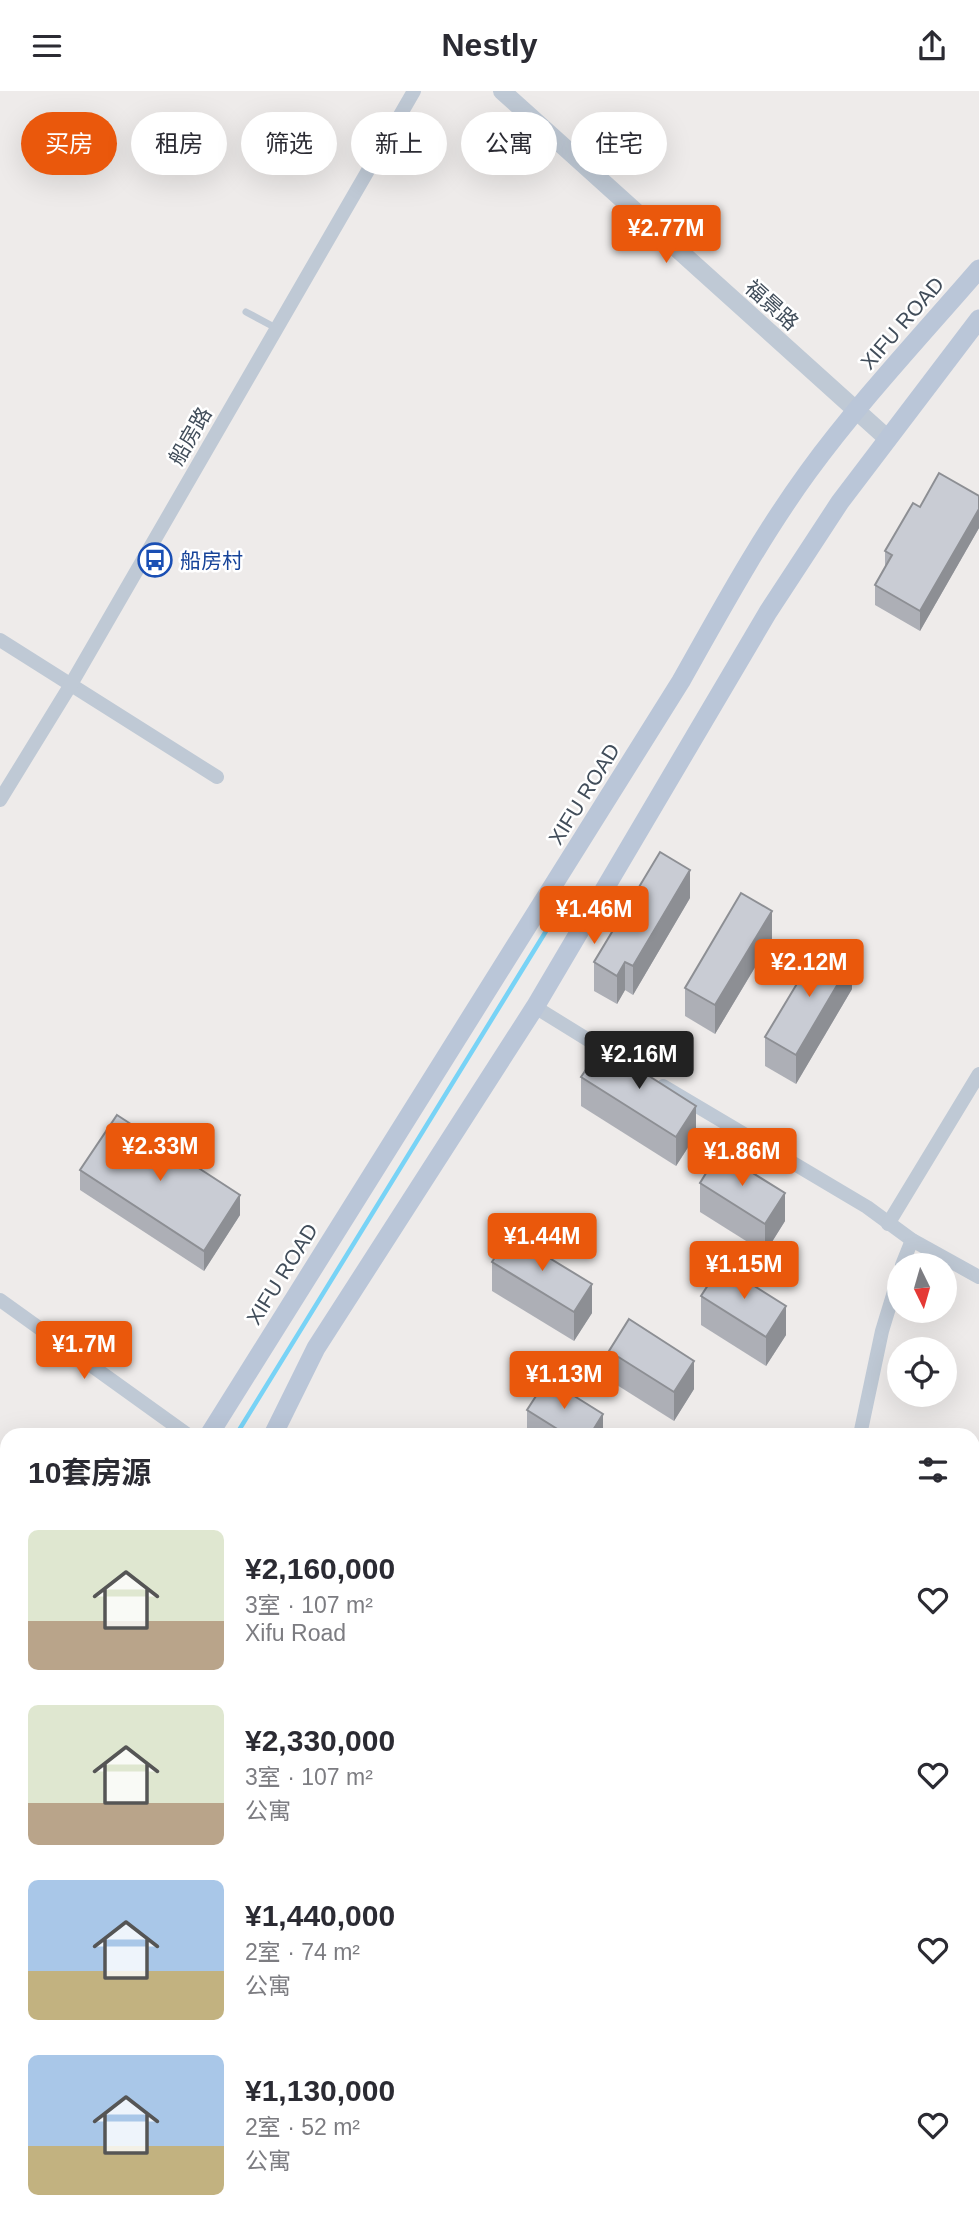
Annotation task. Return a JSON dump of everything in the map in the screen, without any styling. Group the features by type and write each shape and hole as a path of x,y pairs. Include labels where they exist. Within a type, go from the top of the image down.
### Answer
{"main road":[{"name":"XIFU ROAD","path":"213,1428 681,681 746,565 808,472 856,411 979,269"},
{"path":"276,1428 316,1348 535,1007 768,612 840,502 979,319"}],"street":[{"name":"船房路","path":"0,800 70,686 414,91"},
{"name":"福景路","path":"502,91 888,439"},
{"path":"0,641 217,777"},
{"path":"535,1007 632,1067"},
{"path":"888,1224 979,1074"},
{"path":"654,1081 867,1207 912,1241 979,1277"},
{"path":"907,1253 912,1241"},
{"path":"0,1300 178,1428"},
{"path":"861,1428 887,1315"}],"lane":[{"path":"246,312 276,329"}],"building":[{"path":"939,473 979,496 979,509 920,611 875,585 892,555 885,551 913,503 920,507"},
{"path":"660,852 690,870 633,966 625,962 617,976 594,962"},
{"path":"741,893 772,911 715,1005 685,988"},
{"path":"822,942 852,960 796,1055 765,1037"},
{"path":"602,1046 696,1106 676,1137 581,1077"},
{"path":"117,1115 240,1195 204,1251 80,1170"},
{"path":"719,1152 785,1193 765,1224 700,1183"},
{"path":"510,1234 592,1284 574,1312 492,1262"},
{"path":"721,1265 786,1306 766,1337 701,1296"},
{"path":"629,1319 694,1361 674,1392 609,1351"},
{"path":"547,1379 603,1414 594,1428 556,1428 527,1410"}],"waterway":[{"path":"240,1428 551,923"}],"place":[{"name":"船房村","path":"155,560"}]}
